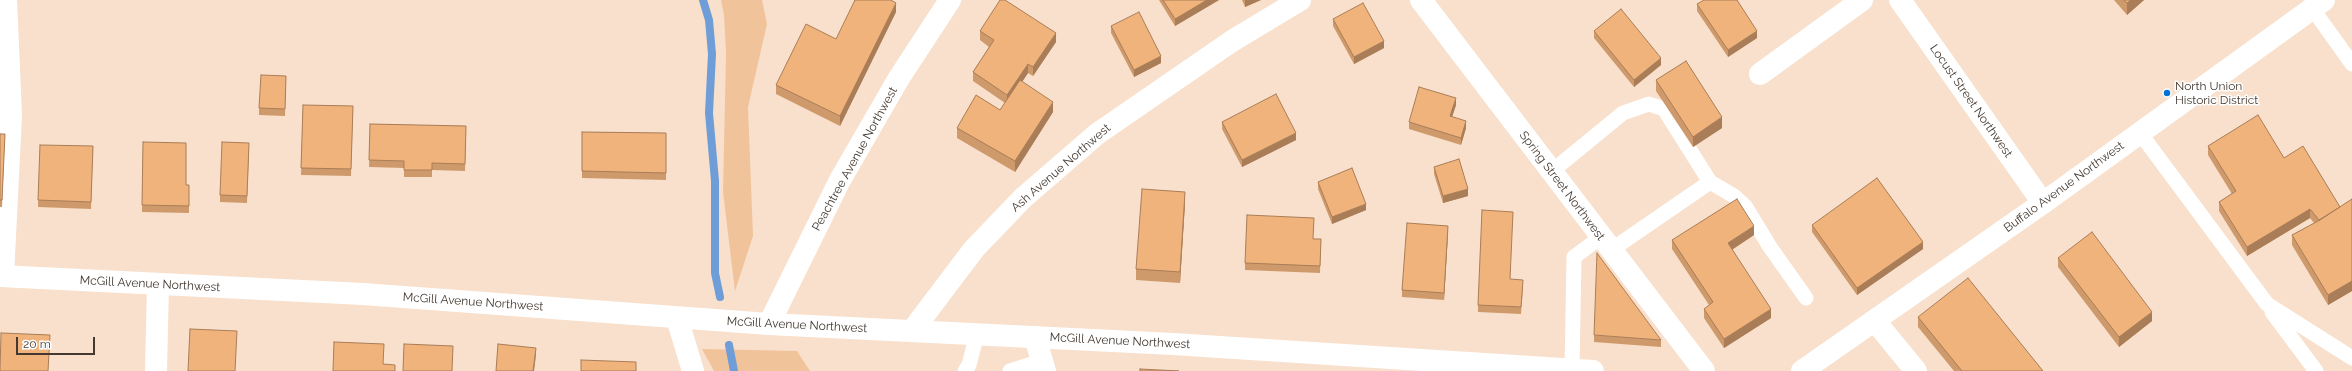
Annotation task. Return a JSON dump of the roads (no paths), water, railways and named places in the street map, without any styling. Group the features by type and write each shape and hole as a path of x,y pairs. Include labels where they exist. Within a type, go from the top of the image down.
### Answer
{"street":[{"path":"1,276 11,115 6,0"},
{"name":"Peachtree Avenue Northwest","path":"769,324 840,180 899,78 950,0"},
{"name":"Ash Avenue Northwest","path":"912,331 974,249 1023,198 1097,134 1232,41 1300,0"},
{"name":"Spring Street Northwest","path":"1421,0 1704,371"},
{"path":"1760,74 1862,0"},
{"name":"Locust Street Northwest","path":"1900,0 2043,203"},
{"name":"Buffalo Avenue Northwest","path":"1802,371 2043,203 2318,4"},
{"name":"McGill Avenue Northwest","path":"1,276 363,294 769,324 1035,337 1583,370"},
{"path":"156,371 158,284"},
{"path":"677,318 693,371"},
{"path":"1875,321 1907,368"},
{"path":"1035,337 1044,366"}],"lane":[{"path":"2318,4 2352,64"},
{"path":"1552,172 1623,113 1649,104 1664,109 1710,182 1734,196 1745,206 1770,247 1806,298"},
{"path":"2140,133 2316,371"},
{"path":"1583,370 1574,257 1606,243 1710,182"},
{"path":"2267,304 2352,358"},
{"path":"965,371 969,365 977,334"},
{"path":"1010,371 1044,366"}],"waterway":[{"path":"703,0 709,20 712,54 709,113 715,181 715,273 720,297"},
{"path":"729,345 734,371"}],"place":[{"name":"North Union Historic District","path":"2167,93"}]}
